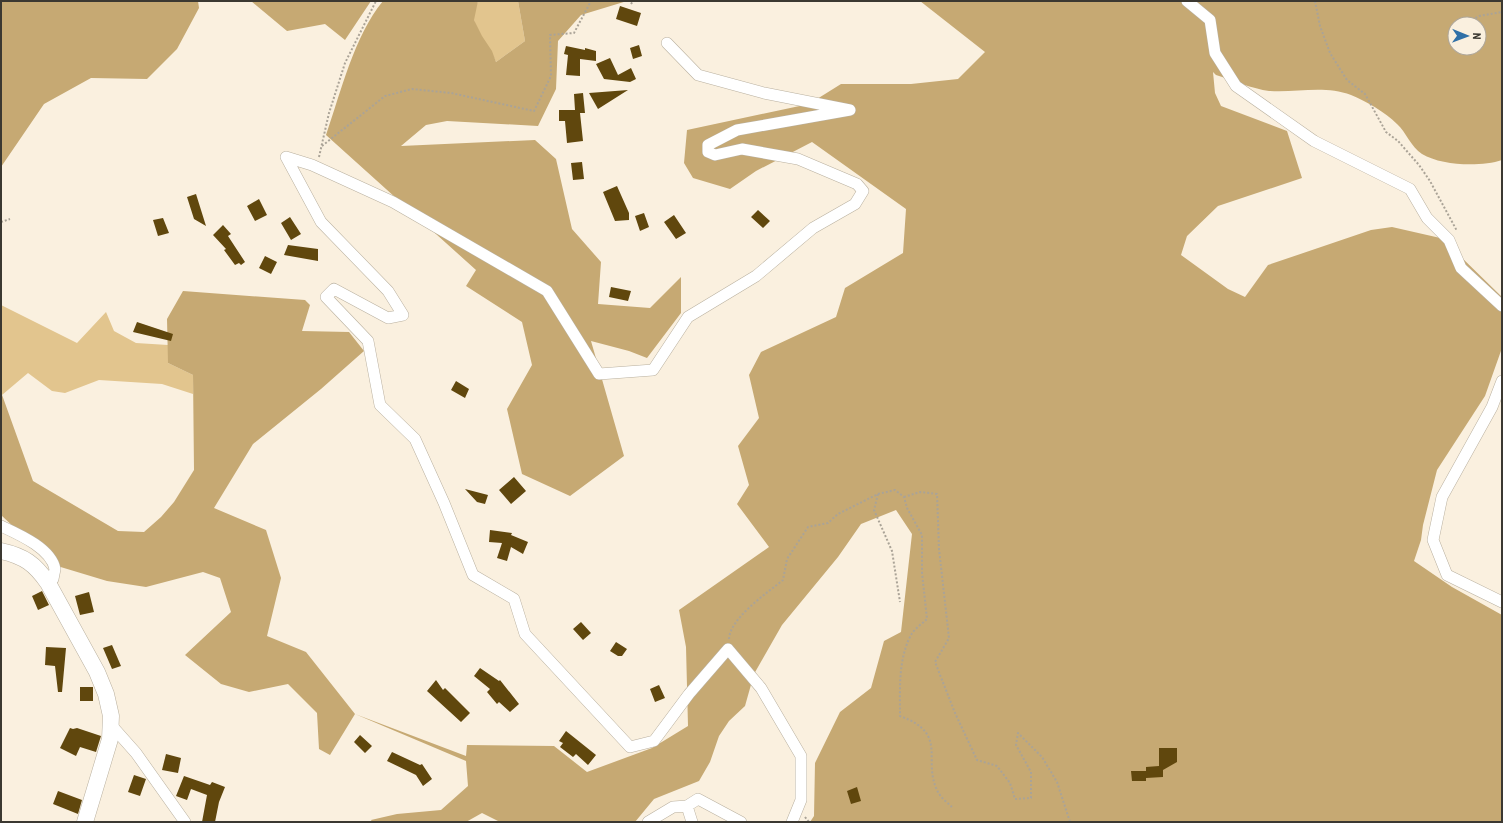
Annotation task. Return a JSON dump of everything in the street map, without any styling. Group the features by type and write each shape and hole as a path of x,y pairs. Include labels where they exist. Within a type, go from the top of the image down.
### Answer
{"main road":[{"path":"1,551 27,560 39,569 98,672 110,706 112,726 85,822"}],"street":[{"path":"1187,1 1210,20 1215,53 1236,86 1314,141 1410,189 1427,218 1450,240 1461,268 1502,306"},
{"path":"667,43 698,75 764,93 850,110 737,130 708,145 708,152 715,154 742,150 798,159 857,184 863,191 855,204 813,228 756,276 688,317 653,370 599,374 547,291 393,202 316,167 286,157 321,222 388,291 403,315 388,318 334,289 326,296 368,341 380,405 415,439 473,575 514,599 525,634 630,747 654,740 689,694 728,650 761,688 800,756 800,800 792,822"},
{"path":"1502,381 1492,407 1442,497 1433,540 1447,575 1502,602"},
{"path":"1,526 36,545 47,554 55,569 53,579 48,583"},
{"path":"112,726 136,753 185,822"},
{"path":"648,822 673,807 687,806 698,799 741,822"},
{"path":"687,806 692,822"}],"path":[{"path":"316,167 329,114 345,63 376,1"},
{"path":"322,146 385,96 412,89 451,93 534,111 551,76 550,35 574,33 591,1"},
{"path":"1315,1 1320,26 1330,53 1347,80 1365,94 1386,132 1398,141 1430,181 1459,236"},
{"path":"1479,16 1502,12"},
{"path":"1,222 10,219"},
{"path":"728,650 729,631 753,604 783,580 787,559 808,527 828,523 838,514 878,494 894,490 904,497 907,508 922,536 922,573 927,620 912,634 903,659 900,689 900,716 915,721 929,736 933,753 934,779 938,793 953,808"},
{"path":"904,497 920,492 937,494 939,549 949,638 935,662 955,713 977,760 997,766 1010,784 1015,800 1031,798 1031,772 1016,745 1018,733 1042,757 1058,782 1070,822"},
{"path":"878,494 874,510 892,551 900,602"}],"shaded area":[{"path":"1,1 198,1 199,8 177,49 147,79 91,78 44,104 1,167"},
{"path":"251,1 371,1 345,40 325,24 287,31"},
{"path":"383,1 478,1 474,20 492,51 496,62 525,41 518,1 627,1 581,15 558,41 556,89 538,126 447,121 426,125 401,146 535,140 556,159 572,229 601,262 598,304 650,308 681,277 681,313 647,358 629,351 591,341 624,456 570,496 522,474 507,409 532,365 522,322 466,286 476,270 326,135 356,47 373,15"},
{"path":"478,1 518,1 525,41 496,62 475,24 474,16"},
{"path":"920,1 1502,1 1502,160 1483,164 1462,164 1430,158 1418,151 1400,127 1387,115 1363,100 1351,95 1331,90 1269,91 1242,84 1216,75 1213,72 1215,93 1221,106 1287,131 1302,178 1218,206 1187,236 1181,255 1228,289 1245,297 1268,265 1371,230 1392,227 1449,240 1457,253 1501,296 1502,348 1485,396 1437,470 1423,525 1421,540 1414,561 1452,587 1502,615 1502,822 810,822 814,816 815,763 840,712 871,688 884,641 901,632 912,534 896,510 861,524 838,557 782,625 754,674 745,706 729,721 719,736 710,762 699,781 654,799 635,822 500,822 482,813 466,822 372,822 371,820 397,814 441,810 468,786 466,761 355,714 466,756 467,745 554,746 587,772 652,748 688,726 686,647 679,610 769,547 737,504 749,485 738,446 759,418 749,375 761,352 836,317 845,288 903,253 906,209 812,142 756,171 730,189 693,178 684,163 687,130 809,104 841,84 911,84 958,79 985,52"},
{"path":"183,291 305,300 310,305 302,331 349,332 364,351 321,389 253,444 214,508 266,530 281,578 267,636 306,652 355,714 330,755 319,749 317,713 288,684 249,692 221,684 185,655 231,612 220,578 203,572 146,587 107,581 54,565 1,515 1,392 33,481 118,531 144,532 161,517 174,502 194,470 193,375 168,363 167,319"},
{"path":"1,305 77,343 106,312 114,331 136,343 168,345 168,363 193,375 193,394 162,384 99,380 65,393 52,391 28,373 2,395"}],"building":[{"path":"620,6 641,13 637,26 616,19"},
{"path":"639,45 642,56 633,59 630,48"},
{"path":"566,46 596,51 596,61 580,59 580,76 566,75 568,55 564,54"},
{"path":"610,58 618,75 631,68 636,79 630,82 604,79 596,64"},
{"path":"628,90 598,109 589,93"},
{"path":"583,93 585,113 580,113 583,141 567,143 565,121 559,121 559,110 575,110 574,94"},
{"path":"582,162 584,179 573,180 571,163"},
{"path":"617,186 629,213 629,220 615,221 603,192"},
{"path":"196,194 206,226 194,219 187,197"},
{"path":"259,199 267,215 255,221 247,206"},
{"path":"758,210 770,221 763,228 751,217"},
{"path":"644,213 649,227 640,231 635,216"},
{"path":"674,215 686,233 676,239 664,222"},
{"path":"290,217 301,234 291,240 281,223"},
{"path":"163,218 169,233 158,236 153,220"},
{"path":"223,225 231,234 228,236 245,262 241,265 239,263 235,265 224,250 226,249 213,235"},
{"path":"288,245 318,249 318,261 284,255"},
{"path":"265,256 277,262 271,274 259,268"},
{"path":"611,287 631,291 628,301 609,297"},
{"path":"137,322 173,334 171,341 133,332"},
{"path":"456,381 469,389 465,398 451,390"},
{"path":"514,477 526,491 511,504 499,490"},
{"path":"465,489 488,495 485,504 477,502"},
{"path":"490,530 512,533 511,535 528,542 523,554 511,547 507,561 497,558 502,543 489,542"},
{"path":"42,591 49,605 38,610 32,596"},
{"path":"89,592 94,612 80,615 75,596"},
{"path":"581,622 591,633 583,640 573,629"},
{"path":"616,642 627,649 622,656 618,656 610,651"},
{"path":"112,645 121,666 112,669 103,648"},
{"path":"46,647 66,648 62,692 58,692 55,666 45,665"},
{"path":"480,668 499,681 500,680 519,704 510,712 499,702 497,704 487,692 490,689 474,676"},
{"path":"436,680 443,690 445,688 470,713 461,722 427,691"},
{"path":"659,685 665,698 655,702 650,689"},
{"path":"80,687 93,687 93,701 80,701"},
{"path":"70,728 77,728 101,736 96,752 80,747 76,756 60,748"},
{"path":"566,731 596,755 588,765 576,754 573,757 560,747 563,743 559,741"},
{"path":"360,735 372,746 365,753 354,742"},
{"path":"1159,748 1177,748 1177,762 1163,770 1163,777 1146,778 1146,781 1132,781 1131,771 1146,771 1146,767 1159,766"},
{"path":"392,752 420,765 422,764 432,779 423,786 416,775 387,761"},
{"path":"166,754 181,758 178,773 162,770"},
{"path":"134,775 146,779 140,796 128,792"},
{"path":"184,776 210,785 212,782 225,787 219,802 215,822 202,822 207,795 191,789 187,800 176,796"},
{"path":"857,787 861,801 851,804 847,791"},
{"path":"58,791 82,800 78,814 53,804"}]}
